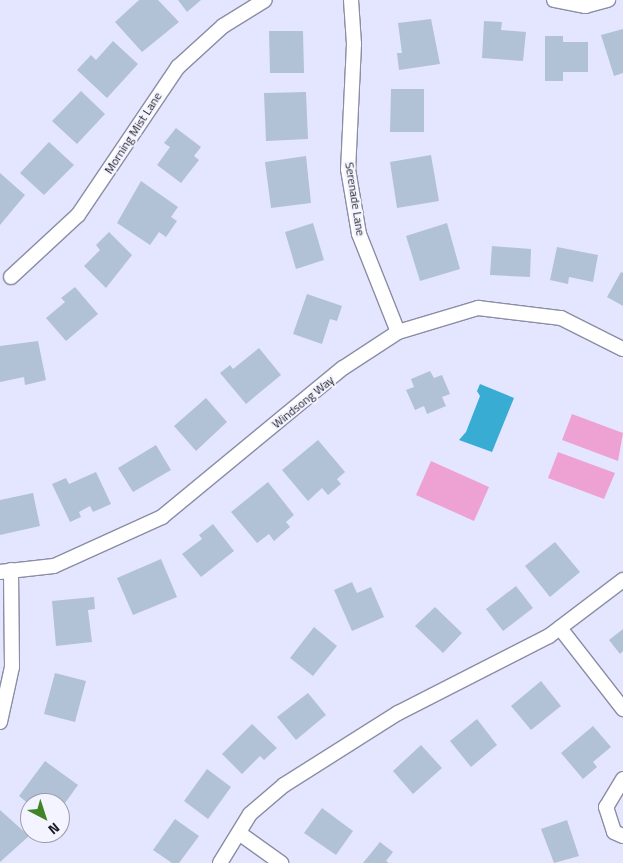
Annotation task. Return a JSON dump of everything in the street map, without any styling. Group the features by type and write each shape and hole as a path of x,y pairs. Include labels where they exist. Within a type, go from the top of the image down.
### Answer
{"street":[{"name":"Morning Mist Lane","path":"12,278 78,215 178,68 223,26 265,0"},
{"name":"Serenade Lane","path":"351,0 354,44 348,169 359,234 398,332"},
{"path":"554,0 585,6 608,0"},
{"name":"Windsong Way","path":"6,571 54,566 162,517 343,368 398,332 478,308 561,318 623,349"},
{"path":"0,722 12,667 6,571"},
{"path":"220,863 250,814 284,785 398,713 560,628 623,580"},
{"path":"560,628 623,709"},
{"path":"623,779 606,807 614,832 623,836"},
{"path":"239,833 281,863"}],"shaded area":[{"path":"572,414 623,433 618,461 562,440"},
{"path":"558,452 615,473 604,499 548,478"},
{"path":"431,461 489,487 474,521 416,495"}],"water":[{"path":"480,384 514,398 492,452 459,440 466,432 480,396 477,391"}],"building":[{"path":"139,0 158,0 179,22 142,52 115,22"},
{"path":"178,0 201,0 187,12"},
{"path":"431,19 440,64 399,70 397,53 402,53 398,23"},
{"path":"484,21 502,22 501,30 526,32 523,61 482,58"},
{"path":"623,29 623,73 614,76 601,35"},
{"path":"269,31 303,31 304,73 270,73"},
{"path":"545,36 563,36 563,42 588,42 588,72 563,72 563,81 545,81"},
{"path":"113,41 138,64 107,98 77,70 91,55 96,60"},
{"path":"391,89 424,89 424,132 390,132"},
{"path":"81,91 105,114 77,144 52,121"},
{"path":"306,92 308,139 266,141 264,93"},
{"path":"176,128 201,147 194,156 199,160 181,183 157,165 170,147 164,143"},
{"path":"49,142 74,165 44,195 20,173"},
{"path":"431,155 439,201 397,208 390,162"},
{"path":"306,156 311,203 271,208 265,162"},
{"path":"0,173 25,195 0,225"},
{"path":"141,181 178,207 171,217 177,221 166,237 159,232 150,245 117,223"},
{"path":"313,223 324,260 296,269 285,232"},
{"path":"447,223 460,269 420,281 406,236"},
{"path":"109,232 132,255 106,288 84,266 100,250 96,245"},
{"path":"492,246 531,249 530,277 490,275"},
{"path":"557,247 598,255 593,282 569,277 568,284 550,280"},
{"path":"621,272 623,273 623,306 607,297"},
{"path":"75,287 98,314 66,341 46,318 65,302 61,298"},
{"path":"307,294 342,306 337,321 330,319 322,344 293,334"},
{"path":"38,341 46,380 25,385 24,377 0,382 0,346"},
{"path":"259,348 281,375 246,404 220,373 230,365 233,369"},
{"path":"430,371 434,378 442,375 450,394 442,397 446,406 427,414 424,406 415,410 406,390 414,387 411,379"},
{"path":"206,398 227,422 196,451 174,426"},
{"path":"318,440 345,472 337,479 341,484 328,495 322,488 308,501 282,470"},
{"path":"156,445 171,470 133,492 118,468"},
{"path":"96,472 111,504 93,512 90,506 79,512 81,517 70,522 52,484 66,478 69,484"},
{"path":"268,482 294,515 286,522 290,527 274,541 269,534 257,543 231,512"},
{"path":"33,493 40,526 0,535 0,500"},
{"path":"213,524 234,551 201,577 182,554 202,539 199,535"},
{"path":"555,542 580,572 550,597 525,566"},
{"path":"161,559 177,597 133,615 117,578"},
{"path":"352,582 357,593 371,587 384,617 352,631 334,590"},
{"path":"516,586 533,608 503,631 486,609"},
{"path":"94,597 95,609 88,610 92,642 56,646 52,601"},
{"path":"435,607 462,633 443,653 415,626"},
{"path":"314,627 337,646 313,676 290,658"},
{"path":"623,629 623,651 620,654 609,640"},
{"path":"55,673 86,681 75,722 44,714"},
{"path":"541,681 561,706 531,730 511,706"},
{"path":"308,693 326,715 296,740 277,717"},
{"path":"477,719 497,745 471,767 450,741"},
{"path":"252,724 277,748 264,760 260,756 242,774 222,754"},
{"path":"593,726 611,747 593,762 597,767 583,779 561,753"},
{"path":"421,745 442,768 413,794 393,771"},
{"path":"45,761 78,785 70,796 70,793 21,793"},
{"path":"207,769 231,787 208,819 184,801"},
{"path":"322,808 353,831 336,855 304,833"},
{"path":"0,810 20,828 21,843 0,862"},
{"path":"175,819 199,836 179,863 172,863 153,850"},
{"path":"567,820 579,856 554,863 541,829"},
{"path":"380,842 393,852 386,861 389,863 363,863"}]}
